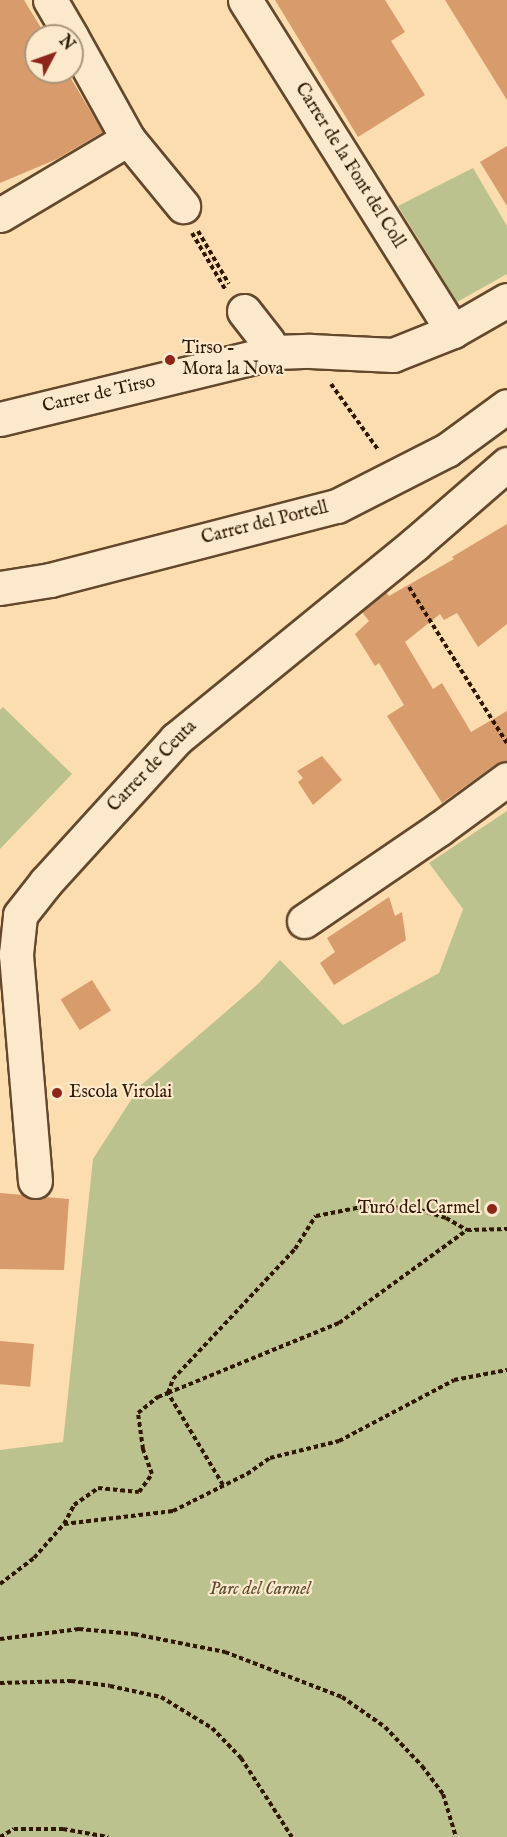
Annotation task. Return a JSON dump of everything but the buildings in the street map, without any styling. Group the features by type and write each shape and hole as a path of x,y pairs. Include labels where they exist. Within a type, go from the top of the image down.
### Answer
{"street":[{"path":"50,0 64,24"},
{"name":"Carrer de la Font del Coll","path":"245,0 453,331"},
{"path":"84,60 128,139 183,206"},
{"path":"0,215 128,139"},
{"name":"Carrer de Tirso","path":"0,419 275,352 310,351 393,355 453,331 507,300"},
{"path":"244,311 268,342"},
{"name":"Carrer del Portell","path":"0,588 50,580 337,506 447,450 507,406"},
{"name":"Carrer de Ceuta","path":"35,1181 16,954 20,915 176,739 415,544 507,464"},
{"path":"0,608 50,580"},
{"path":"304,921 439,829 507,779"}],"path":[{"path":"183,206 178,211 237,309 244,311"},
{"path":"330,383 379,452"},
{"path":"405,582 507,743"},
{"path":"168,1393 173,1379 295,1249 316,1216 372,1205 428,1212 446,1218 467,1230 507,1229"},
{"path":"0,1584 34,1557 64,1524 74,1505 98,1488 139,1492 152,1473 143,1449 138,1413 158,1397 339,1323 467,1230"},
{"path":"64,1524 173,1511 247,1474 270,1458 339,1441 454,1380 507,1370"},
{"path":"168,1393 223,1485"},
{"path":"0,1640 79,1629 134,1634 225,1652 342,1697 386,1727 422,1766 443,1794 456,1837"},
{"path":"0,1683 71,1681 110,1686 160,1697 212,1728 241,1758 292,1837"},
{"path":"0,1837 14,1829 63,1829 108,1837"}],"green space":[{"path":"473,168 507,226 507,274 457,302 398,206"},
{"path":"3,707 72,774 0,849 0,710"},
{"name":"Parc del Carmel","path":"507,811 507,1837 0,1837 0,1450 63,1442 93,1159 140,1086 258,984 280,960 343,1025 439,973 463,909 429,863"}],"place":[{"name":"Tirso - Mora la Nova","path":"170,360"},
{"name":"Escola Virolai","path":"57,1093"},
{"name":"Turó del Carmel","path":"492,1209"}]}
